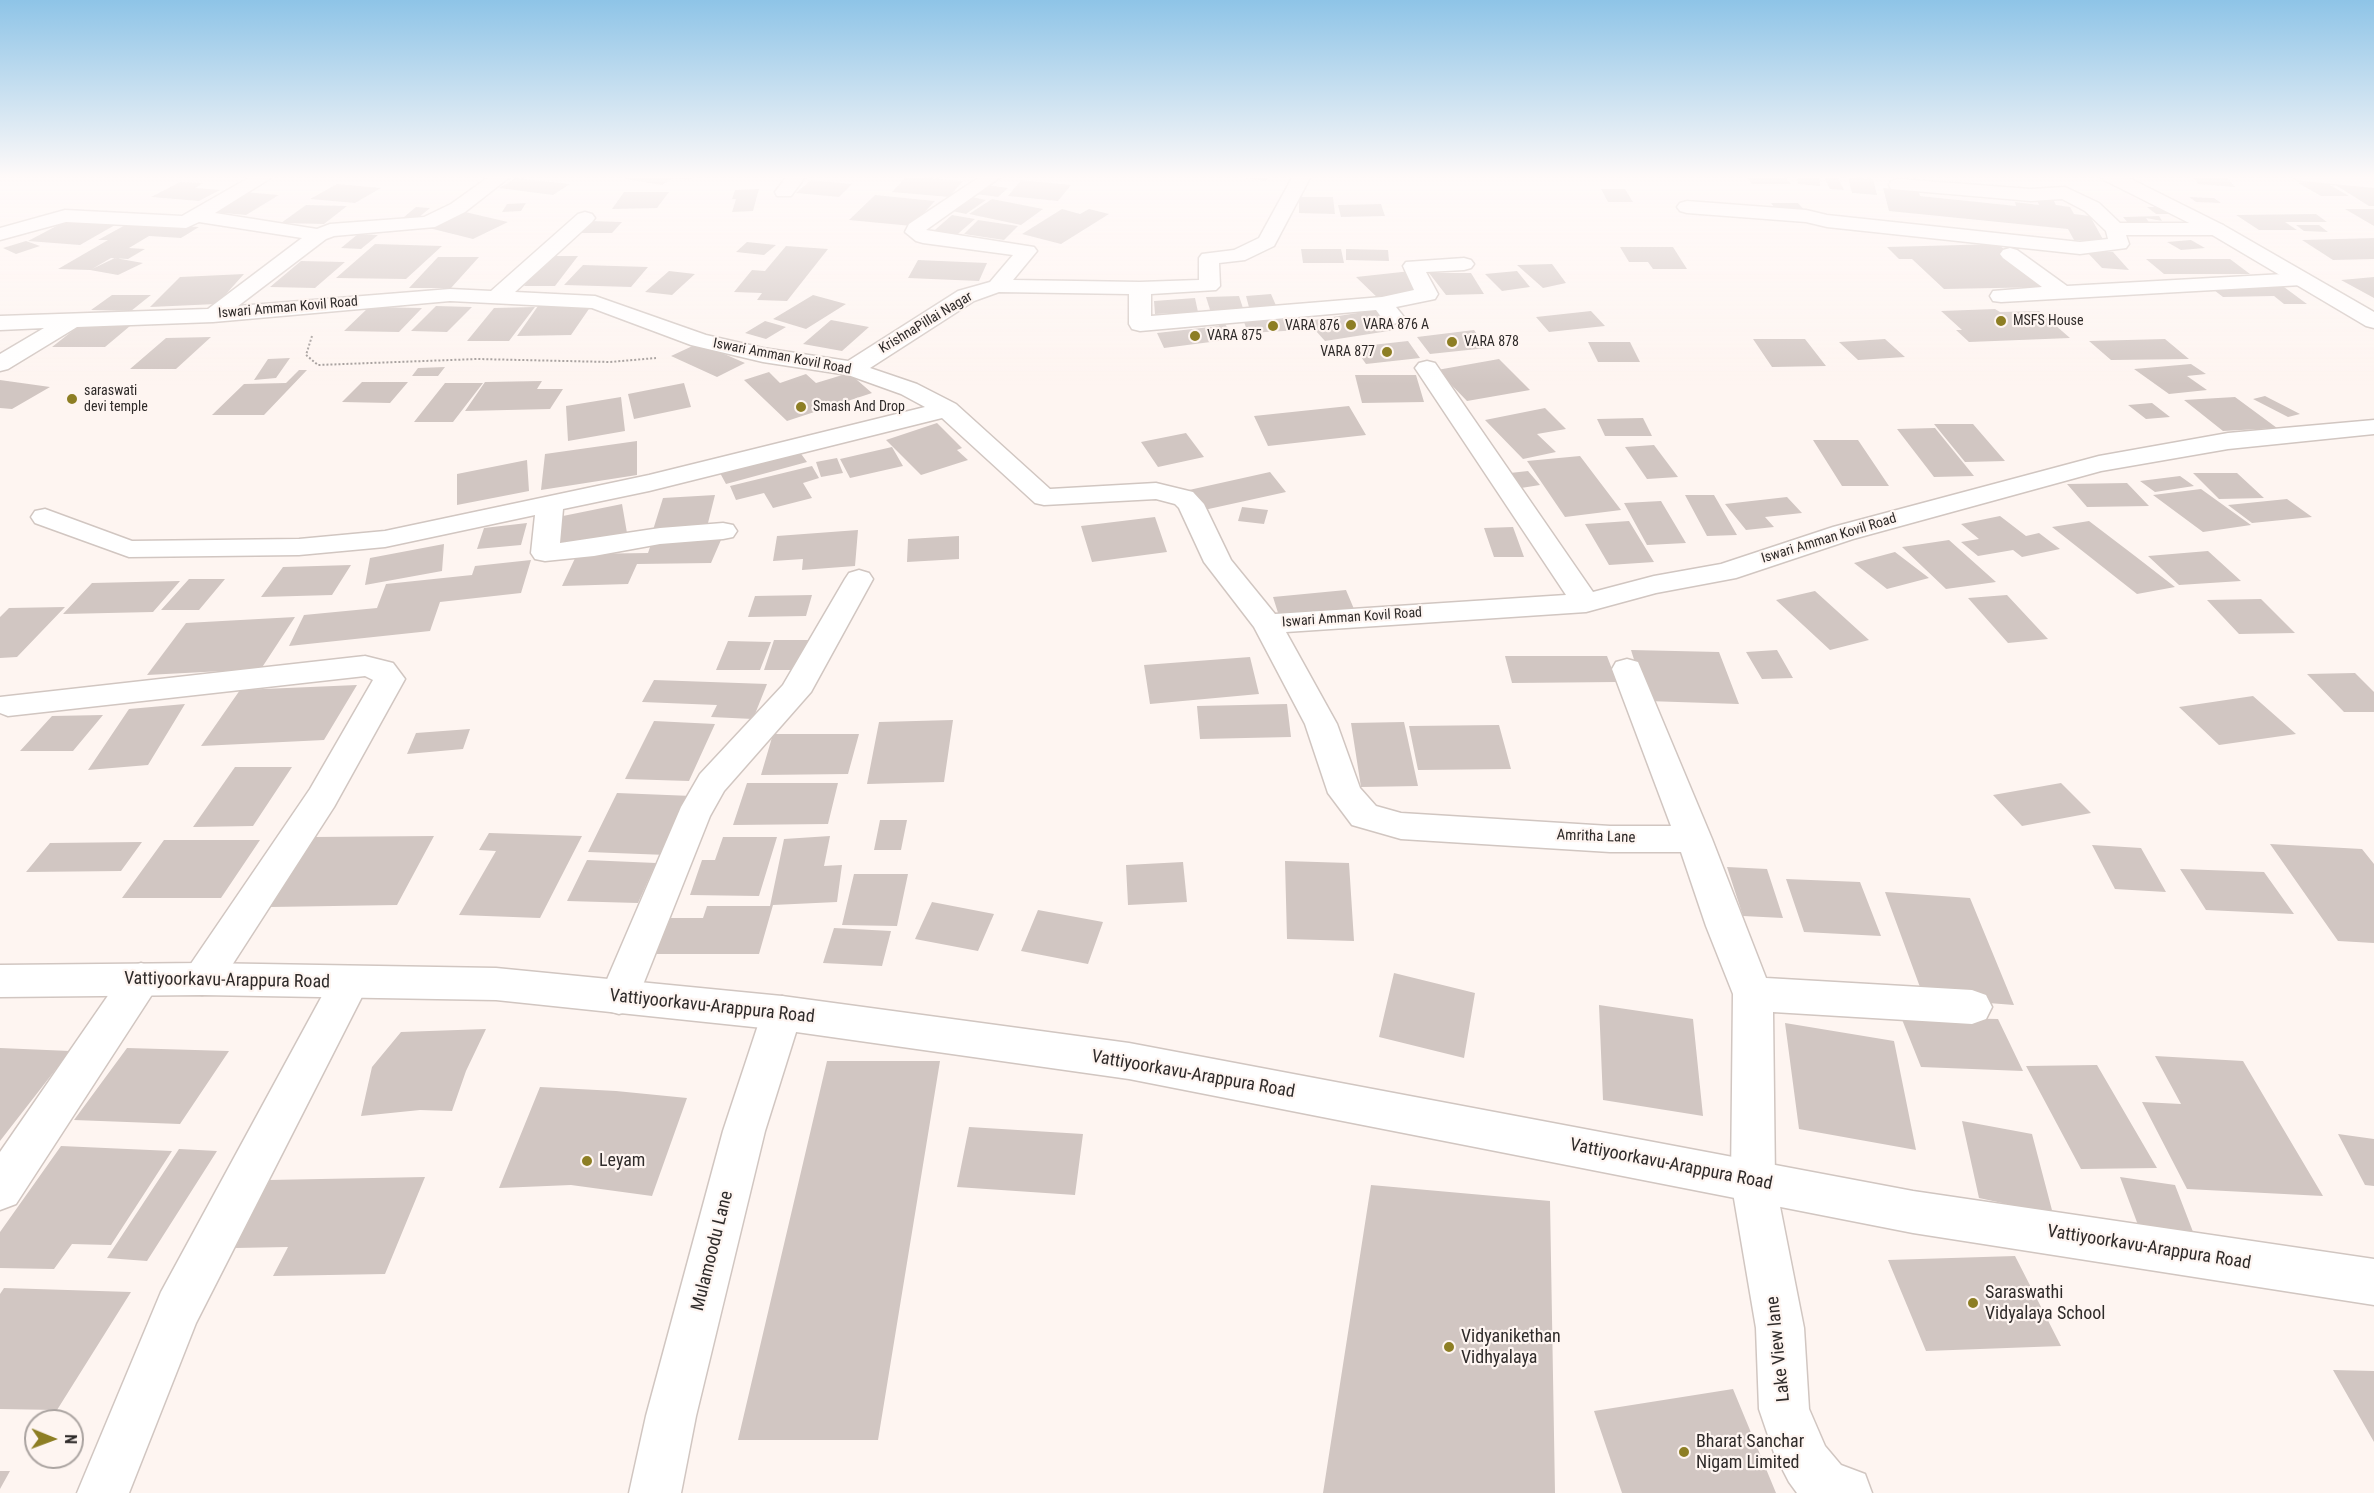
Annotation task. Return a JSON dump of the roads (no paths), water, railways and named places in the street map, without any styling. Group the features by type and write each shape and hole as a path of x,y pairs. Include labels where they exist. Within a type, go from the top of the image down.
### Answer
{"street":[{"path":"213,315 306,246"},
{"path":"498,296 554,246"},
{"path":"988,246 1028,251 997,286"},
{"path":"997,286 1140,288 1209,286 1209,258 1238,256 1259,246"},
{"path":"2058,246 2080,248 2103,246"},
{"path":"2244,246 2374,321"},
{"path":"2010,254 2063,293"},
{"path":"1140,288 1140,324 1388,310 1427,294 1413,266 1464,264"},
{"path":"2001,296 2302,279"},
{"name":"KrishnaPillai Nagar","path":"852,369 966,296 997,286"},
{"name":"Iswari Amman Kovil Road","path":"0,322 213,315 450,295 595,302 699,340 763,355 852,369 909,389 947,410 1044,497 1156,491 1184,498 1191,504 1218,562 1267,624 1586,603 1654,585 1726,572 1843,533 2099,464 2228,441 2374,427"},
{"path":"0,364 73,320"},
{"path":"1427,368 1586,603"},
{"path":"45,517 129,549 299,547 385,539 649,483 947,410"},
{"path":"550,504 545,553 594,548 660,536 723,531"},
{"path":"619,998 693,816 712,783 795,692 859,579"},
{"name":"Amritha Lane","path":"1267,624 1321,724 1345,793 1364,816 1401,826 1610,839 1694,839"},
{"path":"8,705 365,666 382,670 389,679 322,798 202,979"},
{"path":"1627,669 1753,994 1753,1181"},
{"path":"0,1189 141,979"},
{"name":"Vattiyoorkavu-Arappura Road","path":"0,981 202,979 496,984 782,1013 1129,1061 1913,1212 2374,1282"},
{"path":"103,1493 178,1309 349,983"},
{"path":"1753,994 1972,1007"},
{"name":"Mulamoodu Lane","path":"655,1493 671,1416 744,1131 782,1013"},
{"name":"Lake View lane","path":"1753,1181 1780,1328 1784,1409 1792,1435 1807,1464 1832,1490"}],"place":[{"name":"MSFS House","path":"2001,321"},
{"name":"VARA 876 A","path":"1351,325"},
{"name":"VARA 876","path":"1273,326"},
{"name":"VARA 875","path":"1195,336"},
{"name":"VARA 878","path":"1452,342"},
{"name":"VARA 877","path":"1387,352"},
{"name":"saraswati devi temple","path":"72,399"},
{"name":"Smash And Drop","path":"801,407"},
{"name":"Leyam","path":"587,1161"},
{"name":"Saraswathi Vidyalaya School","path":"1973,1303"},
{"name":"Vidyanikethan Vidhyalaya","path":"1449,1347"},
{"name":"Bharat Sanchar Nigam Limited","path":"1684,1452"}]}
